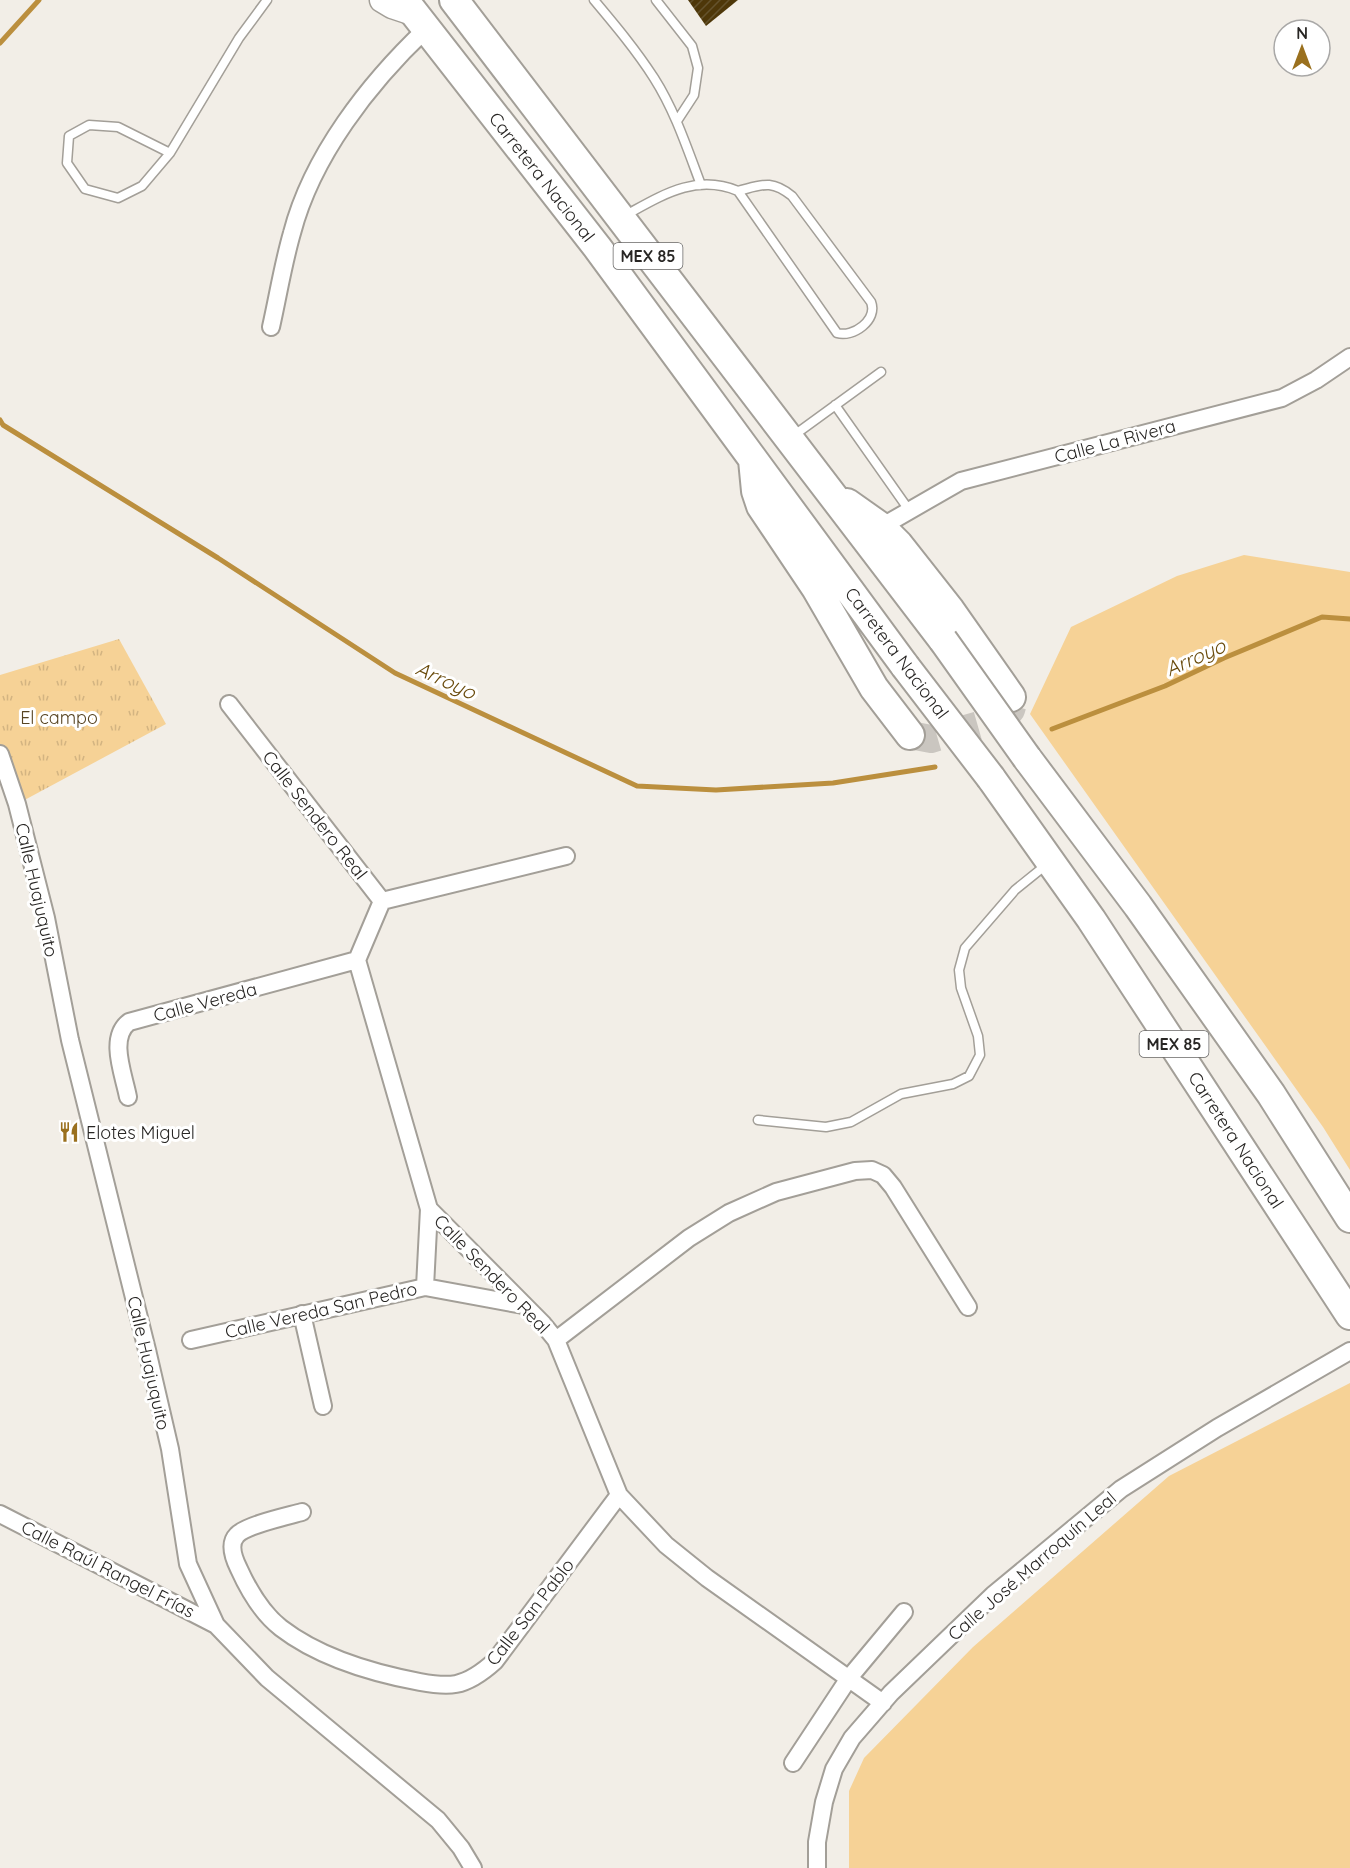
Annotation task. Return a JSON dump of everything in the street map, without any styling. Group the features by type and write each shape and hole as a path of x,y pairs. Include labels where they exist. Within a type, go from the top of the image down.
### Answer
{"highway":[{"name":"Carretera Nacional","path":"454,0 471,12 620,219 942,640 1138,906 1257,1075 1350,1218"},
{"name":"Carretera Nacional","path":"414,14 597,247 905,666 991,778 1091,919 1350,1315"},
{"path":"753,458 756,491 761,506 816,588 874,688 910,735"},
{"name":"MEX 85","path":"825,488 881,527 898,544 950,610 1011,698"}],"main road":[{"path":"382,0 414,14"}],"street":[{"path":"271,327 292,231 319,163 351,115 394,59 414,14"},
{"name":"Calle La Rivera","path":"881,527 961,481 1282,398 1316,380 1350,357"},
{"name":"Calle Sendero Real","path":"229,704 381,901"},
{"name":"Calle Huajuquito","path":"0,754 17,804 46,918 70,1040 170,1449 188,1564 216,1625 267,1678 438,1820 461,1848 473,1868"},
{"path":"357,960 381,901 566,856"},
{"name":"Calle Sendero Real","path":"357,960 429,1209 543,1324 556,1340 619,1495 666,1545 707,1578 883,1703"},
{"name":"Calle Vereda","path":"128,1097 118,1048 118,1036 122,1027 129,1022 357,960"},
{"path":"556,1340 689,1238 729,1213 776,1192 855,1171 872,1170 883,1175 894,1187 968,1307"},
{"path":"425,1287 429,1209"},
{"name":"Calle Vereda San Pedro","path":"191,1340 425,1287 523,1305"},
{"path":"302,1314 323,1406"},
{"name":"Calle José Marroquín Leal","path":"817,1868 817,1842 824,1802 834,1769 852,1738 883,1703 993,1595 1121,1489 1217,1428 1350,1351"},
{"name":"Calle San Pablo","path":"302,1512 248,1528 237,1535 232,1546 234,1559 250,1592 279,1626 311,1648 383,1675 434,1684 456,1684 473,1677 495,1661 619,1495"},
{"name":"Calle Raúl Rangel Frías","path":"0,1514 216,1625"},
{"path":"793,1763 849,1678 904,1612"}],"lane":[{"path":"170,153 118,127 90,125 69,136 67,163 85,189 118,198 142,186 170,153 239,38 267,0"},
{"path":"594,0 650,72 677,121 701,185"},
{"path":"656,0 692,46 698,68 694,95 677,121"},
{"path":"620,219 671,191 701,185 723,185 738,191 837,333 850,334 871,318 873,309 871,302 792,196 780,186 764,184 738,191"},
{"path":"788,440 881,372"},
{"path":"835,405 909,510"},
{"path":"758,1120 826,1127 851,1122 901,1094 953,1084 969,1076 980,1055 978,1036 961,988 959,970 965,948 1015,890 1050,862"}],"green space":[{"path":"1244,555 1350,572 1350,1170 1323,1127 1030,714 1071,627 1177,576"},
{"name":"El campo","path":"119,639 166,724 19,803 0,746 0,675"},
{"path":"1350,1383 1350,1868 849,1868 849,1791 864,1758 973,1647 1169,1476"}],"building":[{"path":"688,0 738,0 706,26"}],"waterway":[{"name":"Arroyo","path":"0,43 39,0"},
{"name":"Arroyo","path":"0,420 3,425 218,558 395,673 637,786 716,790 833,783 935,767"},
{"name":"Arroyo","path":"1052,729 1165,686 1224,658 1322,617 1350,619"}],"tunnel":[{"path":"910,735 931,739 990,722 1007,714 1013,703"}],"place":[{"name":"Elotes Miguel","path":"69,1132"}]}
